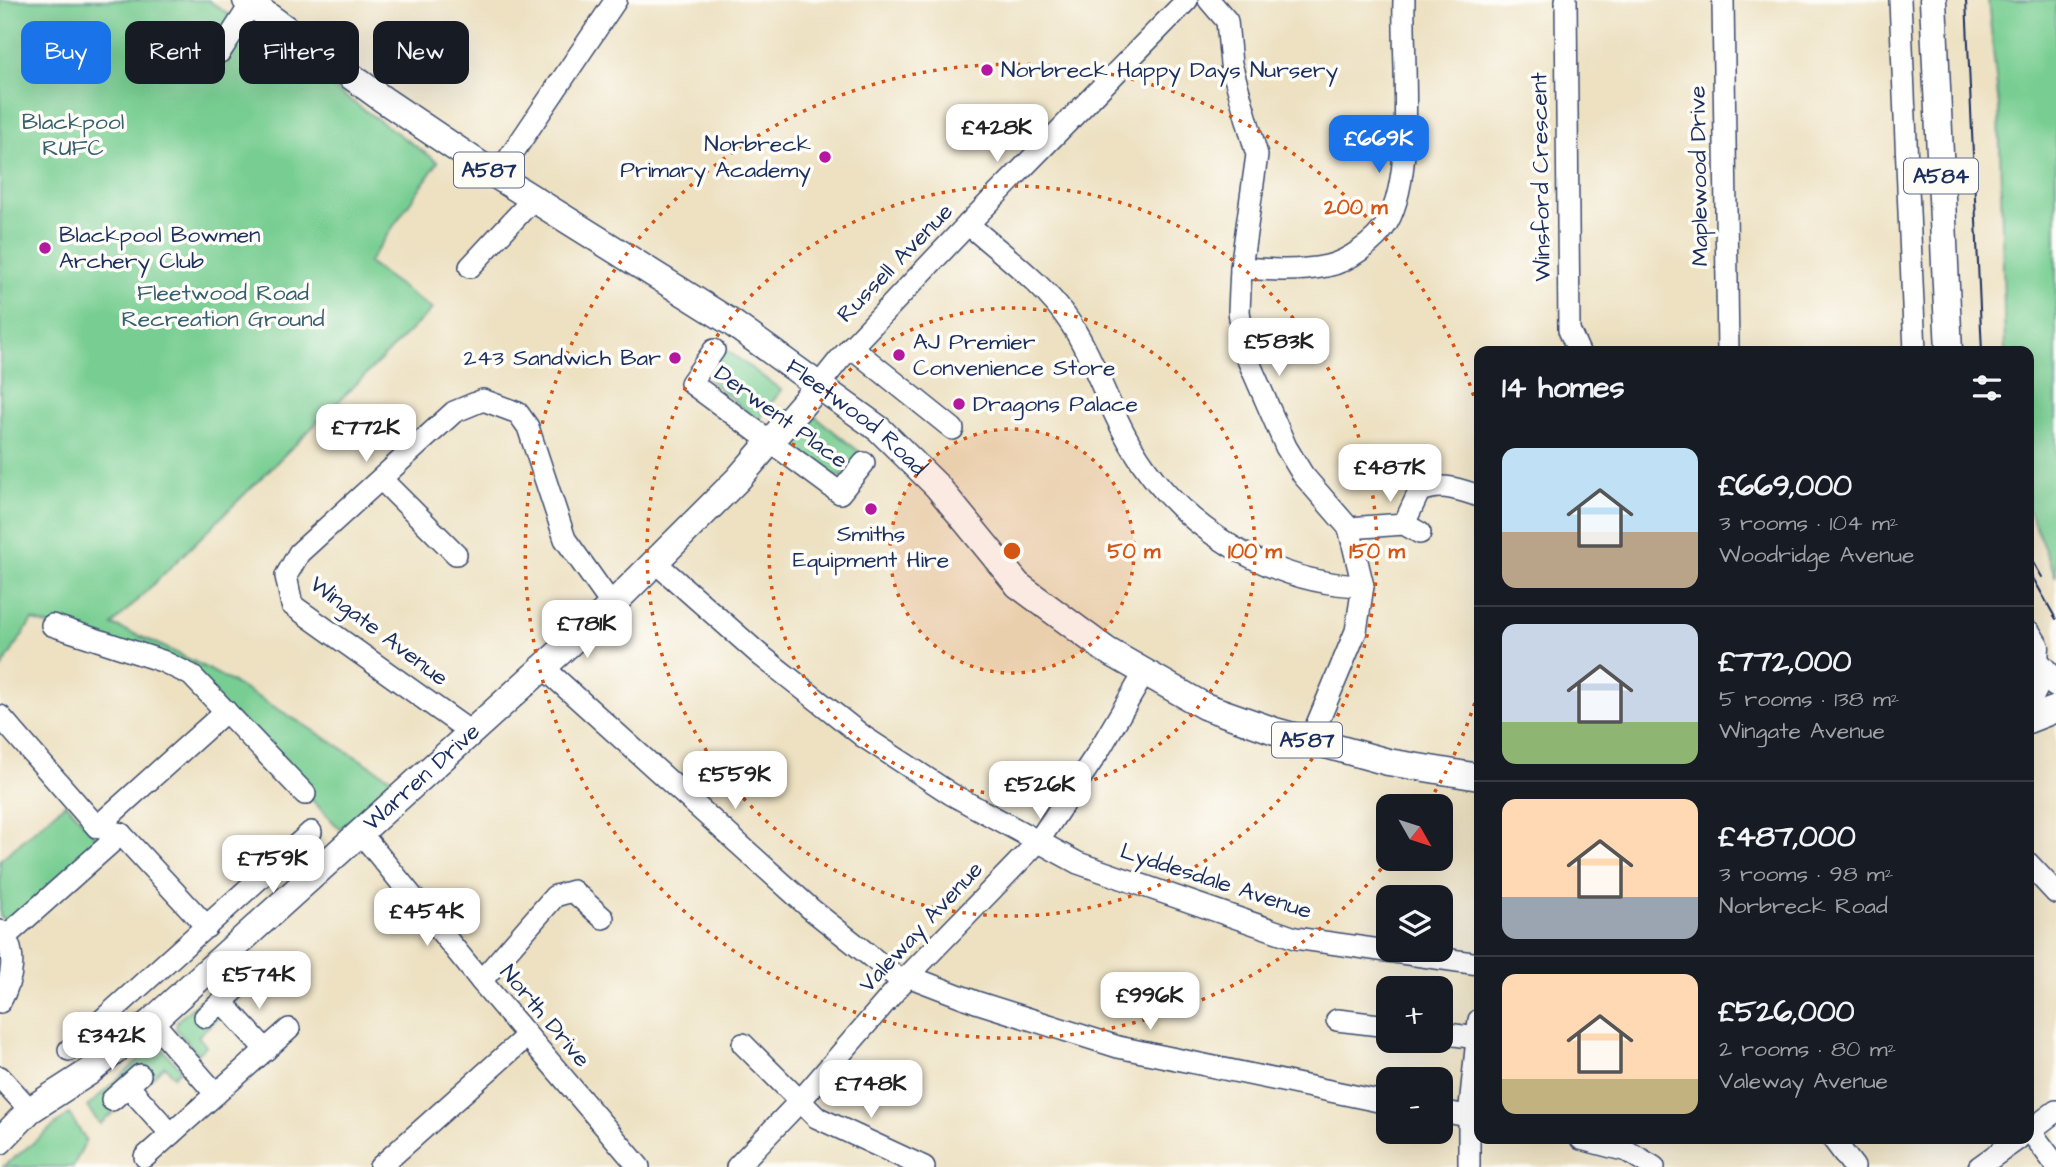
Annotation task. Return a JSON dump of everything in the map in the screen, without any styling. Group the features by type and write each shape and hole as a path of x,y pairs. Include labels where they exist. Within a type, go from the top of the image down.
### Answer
{"main road":[{"name":"A584","path":"1933,0 1949,346"},
{"name":"Fleetwood Road","path":"248,2 384,100 497,176 732,323 879,429 913,461 1018,585 1106,650 1205,706 1388,762 1474,776"},
{"name":"Warren Drive","path":"0,1141 30,1110 89,1073 152,1021 469,732 544,668 656,563 770,443 819,385"},
{"path":"2034,685 2044,659"},
{"path":"2034,718 2056,709"},
{"path":"2034,735 2056,727"}],"street":[{"path":"497,176 616,0"},
{"name":"Russell Avenue","path":"819,385 851,347 968,224 1188,0"},
{"path":"1209,0 1227,21 1231,64 1257,155 1241,268 1239,311 1245,353 1286,447 1303,475 1349,528 1363,586 1356,631 1310,740"},
{"path":"1241,268 1290,271 1329,266 1359,252 1387,225 1400,174 1407,85 1405,0"},
{"name":"Winsford Crescent","path":"1566,0 1569,330 1576,346"},
{"name":"Maplewood Drive","path":"1723,0 1728,346"},
{"path":"1900,0 1915,346"},
{"path":"225,43 248,2"},
{"path":"470,267 533,199"},
{"path":"968,224 1024,273 1069,321 1132,448 1153,477 1209,531 1257,560 1289,574 1331,585 1363,586"},
{"path":"851,347 916,412 953,429"},
{"name":"Derwent Place","path":"714,350 691,383 770,443 840,493 864,463"},
{"name":"Wingate Avenue","path":"469,732 292,605 287,592 286,576 299,554 454,412 483,400 518,413 528,427 565,539 612,605"},
{"path":"381,479 456,554"},
{"path":"1349,528 1412,528 1419,492 1432,486 1445,485 1474,494"},
{"name":"Lyddesdale Avenue","path":"656,563 759,654 864,737 951,794 1037,843 1078,863 1169,897 1295,938 1474,963"},
{"path":"52,625 162,661 191,675 305,794"},
{"path":"544,668 812,910 906,979 1118,1047 1376,1100"},
{"name":"Valeway Avenue","path":"737,1167 800,1101 906,979 1037,843 1105,740 1144,672"},
{"path":"97,827 226,711"},
{"path":"2,722 97,827 121,834 207,927"},
{"path":"69,1050 311,832"},
{"name":"North Drive","path":"360,832 481,981 639,1167"},
{"path":"0,1002 12,978 3,934 121,834"},
{"path":"2034,869 2056,893"},
{"path":"481,981 555,896 572,891 604,918"},
{"path":"205,1017 238,987"},
{"path":"127,1087 162,1149 216,1094 279,1044 222,1002"},
{"path":"1337,1020 1376,1025"},
{"path":"152,1021 216,1094"},
{"path":"1453,1032 1474,1029"},
{"path":"390,1164 527,1036"},
{"path":"743,1044 816,1117 923,1167"},
{"path":"0,1077 30,1110"},
{"path":"2034,1126 2056,1111"},
{"path":"1453,1113 1474,1117 1469,1167"},
{"path":"2034,1141 2056,1165"},
{"path":"1599,1144 1627,1152 1654,1167"},
{"path":"1837,1144 1854,1167"},
{"path":"1979,1167 2010,1144"}],"green space":[{"name":"Fleetwood Road Recreation Ground","path":"0,0 208,0 239,22 239,84 327,84 438,162 368,263 432,309 112,625 221,676 394,780 340,829 191,675 32,620 0,670"},
{"path":"1988,0 2056,0 2056,577 2034,524 2034,346 2005,346 1999,108"},
{"path":"725,349 781,390 758,421 708,379"},
{"path":"812,414 862,454 843,477 833,476 790,443"},
{"path":"66,803 102,843 9,922 0,917 0,860"},
{"path":"252,955 272,977 261,987 256,982 198,1036 206,1046 197,1054 176,1029 177,1021"},
{"path":"155,1045 181,1069 174,1076 165,1066 100,1124 87,1107"},
{"path":"69,1114 86,1140 73,1167 3,1167"}],"tram line":[{"path":"1966,0 1982,346"},
{"path":"2034,563 2042,577"},
{"path":"2034,580 2056,619"}],"place":[{"name":"Norbreck Happy Days Nursery","path":"987,70"},
{"name":"Norbreck Primary Academy","path":"825,157"},
{"name":"Blackpool Bowmen Archery Club","path":"45,248"},
{"name":"AJ Premier Convenience Store","path":"899,355"},
{"name":"243 Sandwich Bar","path":"675,358"},
{"name":"Dragons Palace","path":"959,404"},
{"name":"Smiths Equipment Hire","path":"871,509"}],"park label":[{"name":"Blackpool RUFC","path":"73,135"}]}
